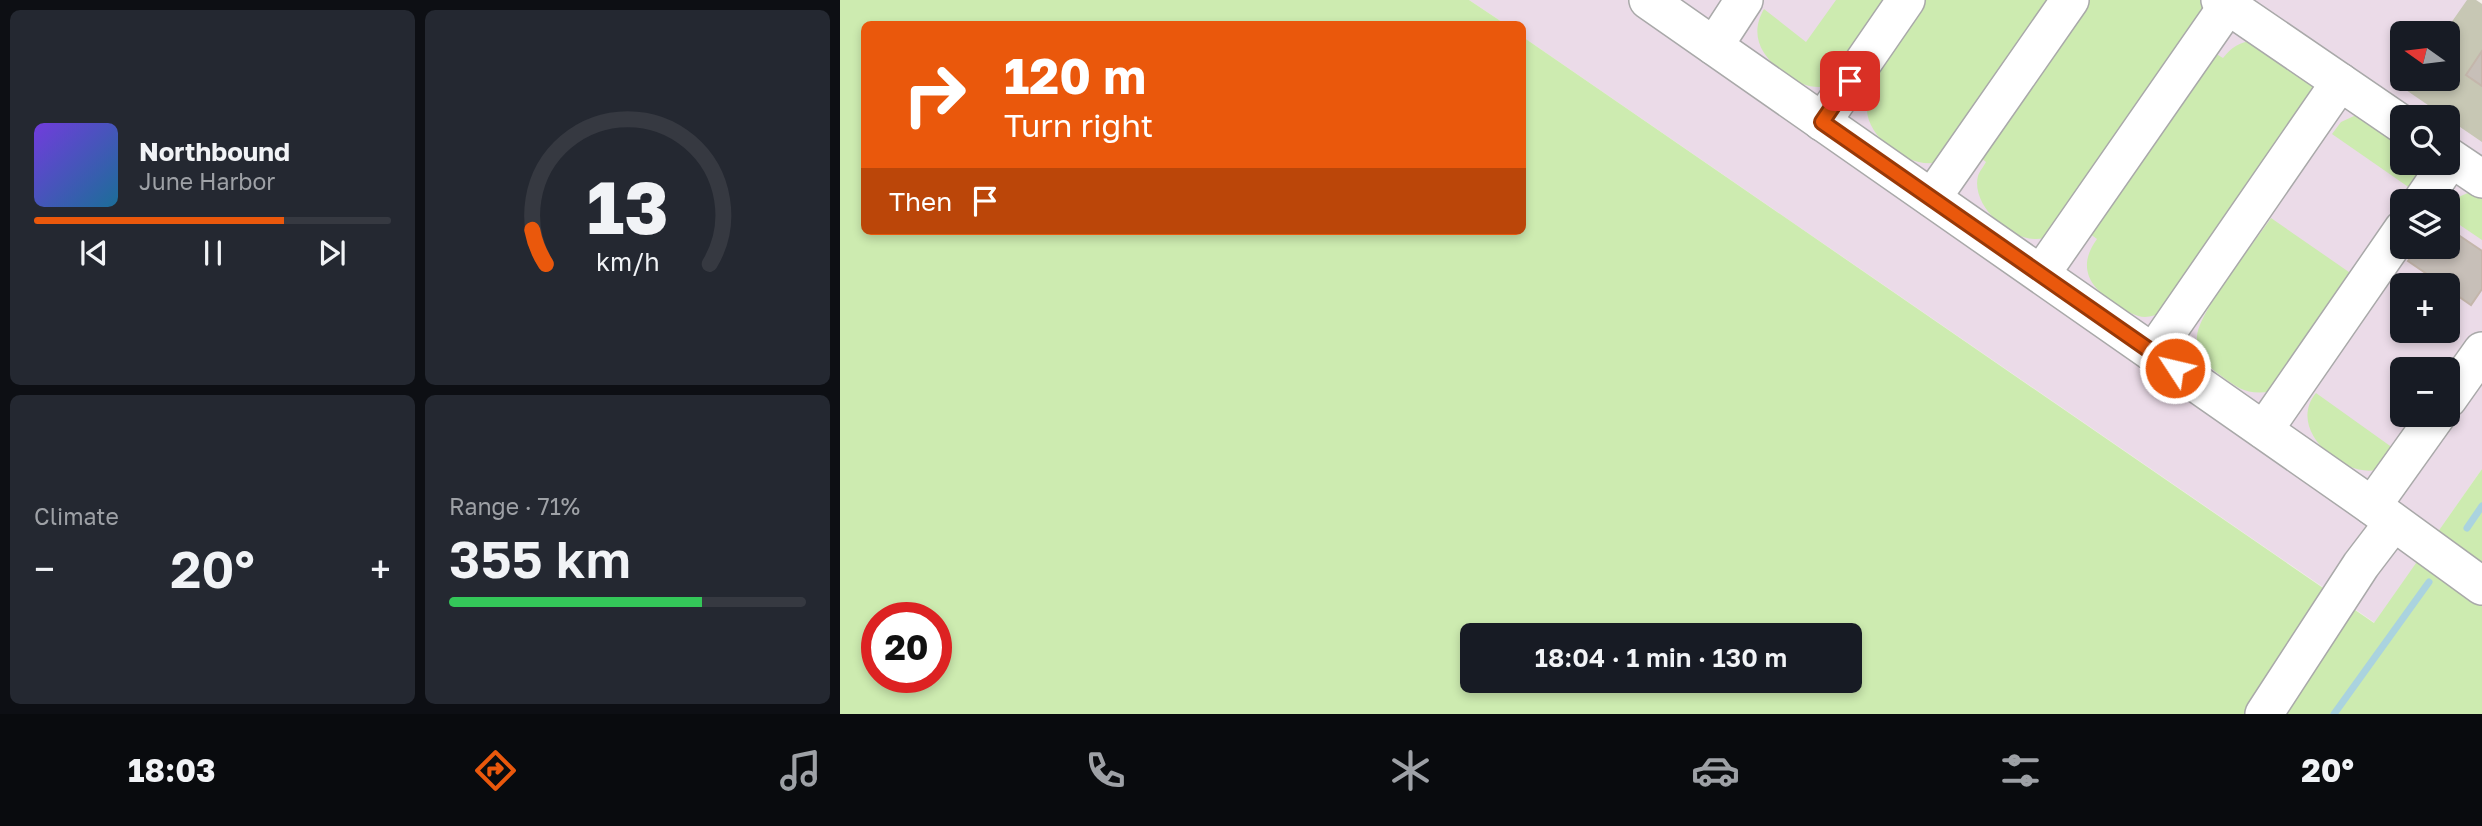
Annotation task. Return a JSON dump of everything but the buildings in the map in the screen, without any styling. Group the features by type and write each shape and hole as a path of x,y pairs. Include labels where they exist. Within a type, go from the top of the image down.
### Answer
{"lane":[{"path":"1648,0 2264,430 2482,586"},
{"path":"1714,46 1744,0"},
{"path":"1822,122 1906,0"},
{"path":"1933,198 2070,0"},
{"path":"2041,274 2224,2 2390,116"},
{"path":"2153,353 2340,82"},
{"path":"2460,166 2482,179"},
{"path":"2264,430 2390,248"},
{"path":"2460,381 2482,351"},
{"path":"2264,714 2361,565 2383,514 2430,427"}],"shaded area":[{"path":"1469,0 2476,0 2482,4 2482,469 2375,623 1526,39 1526,21 1500,21"},
{"path":"2467,0 2476,0 2482,4 2482,142 2460,127 2460,105 2428,105 2407,91 2460,91 2460,21 2452,21"}],"green space":[{"path":"840,0 1469,0 1500,21 861,21 861,235 1526,235 1526,39 2374,623 2482,469 2482,714 840,714"},
{"path":"1836,0 2200,0 2204,11 2195,41 2223,58 2238,45 2258,41 2314,85 2314,101 2162,313 2142,317 2109,300 2094,286 2087,269 2087,260 2097,239 2071,220 2047,237 2033,239 2021,236 1998,222 1981,200 1977,188 1978,176 1986,162 1963,144 1942,161 1918,162 1906,158 1875,133 1870,122 1867,104 1876,85 1850,69 1825,86 1808,85 1790,78 1765,54 1760,46 1757,29 1764,9 1806,42"},
{"path":"2354,116 2369,117 2390,128 2390,174 2332,134 2341,122"},
{"path":"2391,175 2426,175 2419,189 2411,189"},
{"path":"2468,193 2482,193 2482,240 2460,225 2460,197"},
{"path":"2271,218 2359,279 2269,392 2254,392 2238,387 2211,368 2200,353 2197,336 2207,310 2217,294"},
{"path":"2316,393 2400,453 2385,466 2370,471 2356,469 2326,452 2315,439 2308,424 2308,408"}],"waterway":[{"path":"2467,528 2482,506"},
{"path":"2334,714 2429,582"}],"route":[{"path":"1850,81 1822,122 2175,368"}]}
